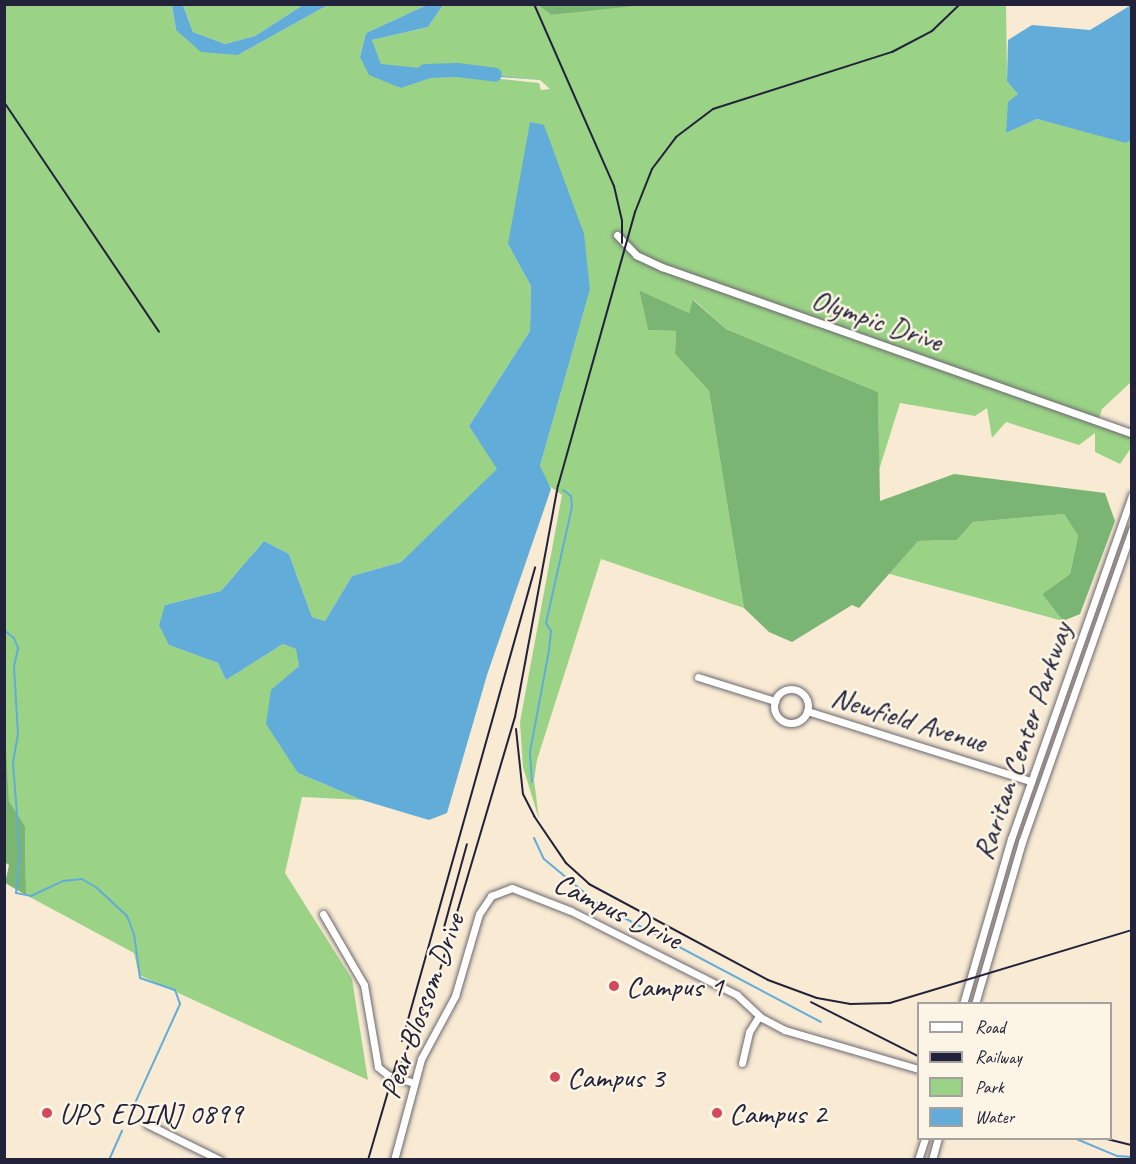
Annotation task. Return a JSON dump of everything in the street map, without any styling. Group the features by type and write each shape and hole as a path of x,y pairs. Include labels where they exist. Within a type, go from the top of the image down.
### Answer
{"street":[{"name":"Olympic Drive","path":"617,235 636,255 662,267 1131,433"},
{"name":"Raritan Center Parkway","path":"964,1002 1031,781 1131,495"},
{"name":"Raritan Center Parkway","path":"976,1002 1022,843 1131,529"},
{"path":"698,677 775,701"},
{"name":"Newfield Avenue","path":"795,690 806,697 807,711 799,721 786,722 777,715 775,701 783,691 795,690"},
{"name":"Newfield Avenue","path":"807,711 1031,781"},
{"name":"Campus Drive","path":"515,888 571,910 737,995 759,1016 805,1038 917,1069"},
{"name":"Pear Blossom Drive","path":"394,1160 414,1083 430,1038 456,992 478,914 494,894 515,888"},
{"path":"323,914 364,985 378,1067 388,1075 414,1083"},
{"path":"742,1063 747,1035 759,1016"},
{"path":"147,1124 220,1160"},
{"path":"918,1160 924,1140"},
{"path":"932,1160 937,1140"}],"green space":[{"path":"183,4 303,5 255,36 225,44 193,32"},
{"path":"643,4 1006,5 1007,80 1018,94 1006,133 1037,119 1126,142 1131,140 1131,382 1102,409 1099,418 1131,431 1131,448 1120,464 1095,452 1095,433 1079,445 1006,422 992,438 987,408 975,416 900,403 879,470 878,392 726,329 694,300 689,313 639,290 648,330 676,331 675,354 709,391 744,608 601,559 537,760 534,780 539,819 523,767 520,722 562,495 545,483 540,466 590,288 508,244 531,286 530,331 469,426 498,469 401,562 352,576 325,621 312,617 289,554 264,541 221,591 165,605 169,645 218,663 226,680 283,644 297,649 299,666 272,690 298,773 362,800 302,797 285,873 352,979 368,1080 139,975 134,953 26,895 25,826 9,801 4,734 4,5 172,5 176,30 238,55 328,5 427,5 366,33 360,57 400,88 446,73 539,83 541,90 550,89 540,80 381,65 372,40 428,27 443,5 538,5 551,15"},
{"path":"538,5 643,5 551,15"},
{"path":"639,290 689,313 693,300 726,329 878,392 880,501 954,474 1105,493 1115,521 1080,614 1063,621 1042,594 1070,574 1078,536 1064,514 973,522 957,540 918,541 859,608 852,605 792,642 769,632 744,608 709,391 675,354 676,331 648,330"},
{"path":"1064,514 1078,536 1070,574 1042,594 1063,621 886,573 918,541 957,540 973,522"},
{"path":"5,734 9,801 25,826 26,895 5,883 9,865 4,862"}],"water":[{"path":"172,5 183,5 193,32 225,44 255,36 303,5 328,5 238,55 201,52 176,30"},
{"path":"427,5 443,5 428,27 372,40 381,64 540,80 446,73 401,88 369,75 360,57 366,33"},
{"path":"1131,5 1131,140 1126,143 1037,119 1006,133 1008,102 1018,94 1007,81 1008,40 1032,25 1090,30"},
{"path":"530,122 544,125 584,234 590,289 540,466 551,489 487,675 447,813 429,820 362,800 298,773 266,724 271,690 299,666 296,649 283,644 226,680 218,663 169,645 159,625 165,605 221,591 264,541 289,554 312,617 325,621 352,576 401,562 497,469 469,426 530,331 531,286 508,244"}],"waterway":[{"path":"425,71 457,70 495,75"},
{"path":"532,782 530,752 551,631 546,623 572,507 571,496 563,490"},
{"path":"4,630 14,638 18,648 14,667 18,734 13,763 20,853 16,893 31,896 63,881 82,879 97,888 127,916 134,934 140,978 175,990 180,1004 136,1101"},
{"path":"534,838 544,859 598,904 821,1022"},
{"path":"109,1160 122,1131"},
{"path":"1079,1140 1117,1156 1132,1157"}],"railway":[{"path":"534,4 614,186 622,221 622,243"},
{"path":"398,1071 440,970 515,717 558,486 635,212 652,169 676,137 713,109 892,52 932,31 960,4"},
{"path":"4,102 159,332"},
{"path":"402,1041 535,567"},
{"path":"516,729 523,794 534,816 566,863 589,884 768,980 817,998 850,1004 890,1003 1132,930"},
{"path":"443,931 467,844"},
{"path":"811,1002 917,1055"},
{"path":"368,1160 397,1061"},
{"path":"1111,1140 1132,1145"}],"place":[{"name":"Campus 1","path":"614,986"},
{"name":"Campus 3","path":"555,1077"},
{"name":"UPS EDINJ 0899","path":"47,1113"},
{"name":"Campus 2","path":"717,1113"}]}
